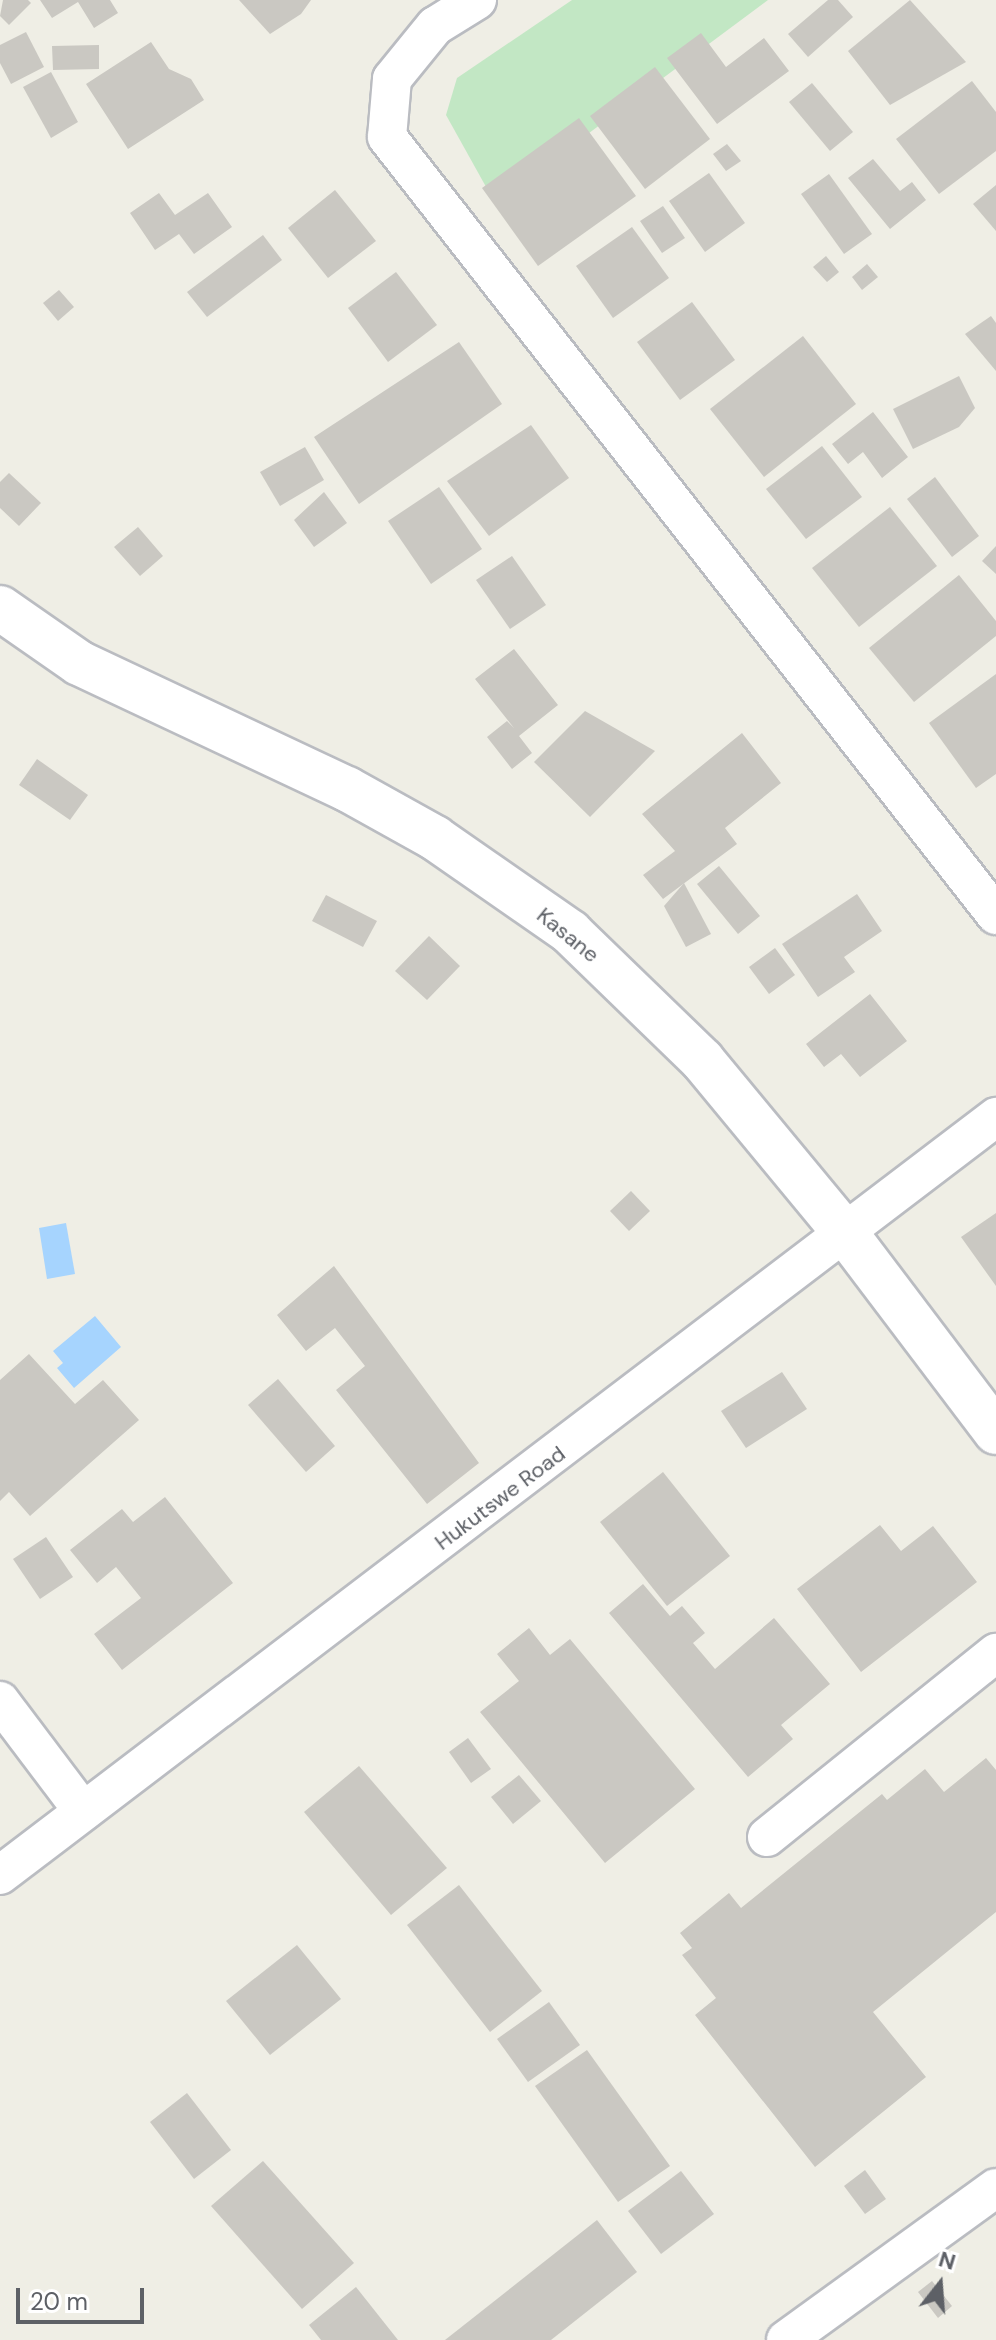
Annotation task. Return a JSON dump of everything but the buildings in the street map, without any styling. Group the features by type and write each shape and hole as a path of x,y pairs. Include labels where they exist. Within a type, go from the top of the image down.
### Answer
{"street":[{"path":"477,0 435,26 392,79 387,137 996,915"},
{"name":"Kasane","path":"0,608 79,663 347,789 435,838 570,932 702,1060 847,1235 996,1432"},
{"name":"Hukutswe Road","path":"0,1875 847,1235 996,1117"},
{"path":"767,1837 996,1653"},
{"path":"0,1701 83,1811"},
{"path":"786,2340 996,2188"}],"green space":[{"path":"572,0 768,0 495,203 446,115 457,78"}],"water":[{"path":"66,1223 75,1274 47,1279 39,1228"},
{"path":"95,1316 121,1347 74,1388 57,1368 63,1363 53,1351"}]}
